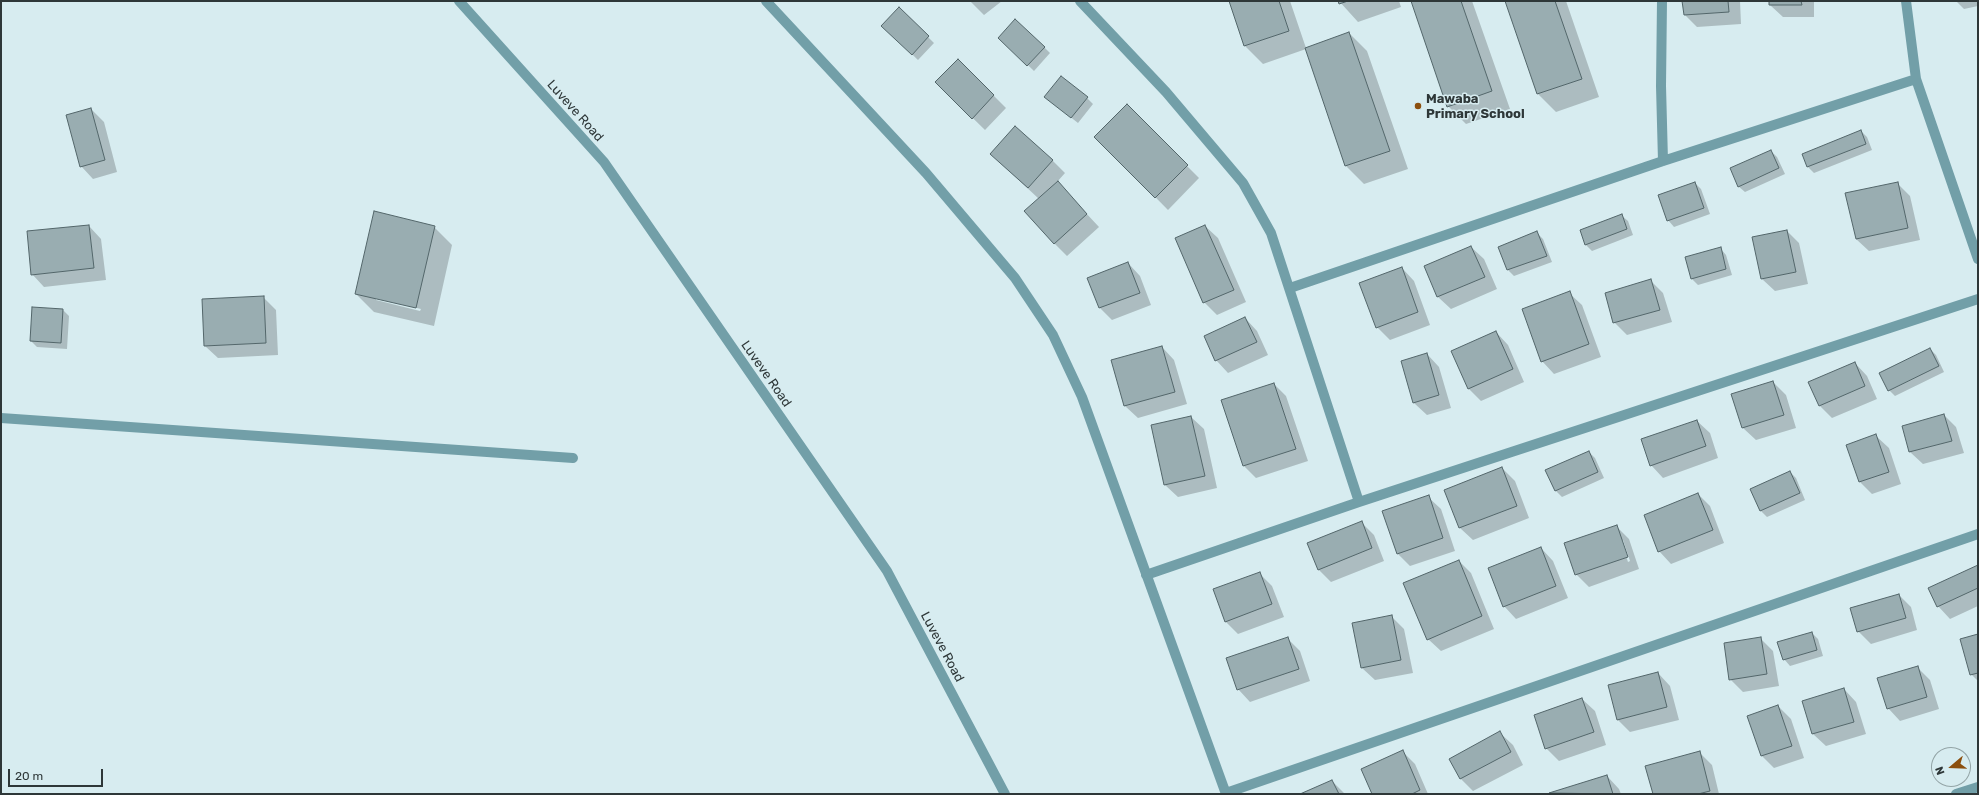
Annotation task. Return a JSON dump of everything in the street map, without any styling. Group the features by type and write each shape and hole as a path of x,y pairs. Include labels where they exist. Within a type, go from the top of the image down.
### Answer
{"street":[{"name":"Luveve Road","path":"459,1 604,162 874,551 887,571 1005,794"},
{"path":"766,1 926,173 1019,284 1053,335 1082,397 1226,793 1978,534"},
{"path":"1080,1 1166,92 1244,183 1271,233 1359,502"},
{"path":"1662,1 1661,86 1663,161"},
{"path":"1906,1 1916,79 1978,259"},
{"path":"1290,288 1663,161 1916,79"},
{"path":"1146,575 1359,502 1978,299"},
{"path":"1,418 573,458"},
{"path":"1956,794 1978,786"}],"building":[{"path":"1229,1 1279,1 1289,31 1244,46"},
{"path":"1338,1 1348,1 1339,4"},
{"path":"1411,1 1461,1 1492,91 1447,107"},
{"path":"1505,1 1555,1 1582,79 1537,94"},
{"path":"1682,1 1728,1 1729,12 1684,15"},
{"path":"1769,1 1801,1 1802,5 1769,5"},
{"path":"899,7 929,36 912,55 881,26"},
{"path":"1015,19 1045,47 1027,66 998,38"},
{"path":"1349,32 1390,151 1345,166 1305,48"},
{"path":"958,59 994,95 972,119 935,82"},
{"path":"1061,76 1088,97 1071,118 1044,97"},
{"path":"1127,104 1188,165 1155,198 1094,137"},
{"path":"91,108 105,160 80,167 66,115"},
{"path":"1015,126 1053,160 1028,188 990,154"},
{"path":"1861,130 1866,144 1807,167 1802,154"},
{"path":"1771,150 1779,168 1738,187 1730,168"},
{"path":"1058,181 1087,214 1054,244 1024,211"},
{"path":"1695,182 1704,208 1667,221 1658,195"},
{"path":"1898,182 1908,228 1856,239 1845,193"},
{"path":"374,211 435,226 416,308 355,294"},
{"path":"1622,214 1627,229 1585,245 1580,230"},
{"path":"89,225 94,268 31,275 27,231"},
{"path":"1205,225 1234,290 1203,303 1175,238"},
{"path":"1787,230 1796,272 1761,279 1752,237"},
{"path":"1537,231 1547,256 1507,270 1498,247"},
{"path":"1471,246 1485,277 1437,297 1424,266"},
{"path":"1721,247 1726,269 1691,279 1685,257"},
{"path":"1128,262 1140,293 1099,308 1087,278"},
{"path":"1402,267 1418,312 1376,328 1359,283"},
{"path":"1651,279 1660,310 1613,323 1605,293"},
{"path":"1570,291 1589,344 1541,362 1522,309"},
{"path":"264,296 266,343 204,346 202,299"},
{"path":"32,307 63,309 61,343 30,341"},
{"path":"1245,317 1257,342 1215,361 1204,336"},
{"path":"1496,331 1513,369 1468,389 1451,351"},
{"path":"1162,346 1175,392 1124,406 1111,360"},
{"path":"1930,348 1939,366 1888,391 1879,373"},
{"path":"1427,353 1439,395 1413,403 1401,361"},
{"path":"1855,362 1865,386 1819,406 1808,382"},
{"path":"1773,381 1784,415 1742,428 1731,394"},
{"path":"1274,383 1296,449 1243,466 1221,400"},
{"path":"1944,414 1952,441 1909,452 1902,426"},
{"path":"1191,416 1205,476 1164,485 1151,425"},
{"path":"1697,420 1706,446 1650,466 1641,439"},
{"path":"1876,434 1889,472 1859,482 1846,445"},
{"path":"1589,451 1598,472 1555,491 1545,470"},
{"path":"1502,467 1517,506 1459,528 1444,490"},
{"path":"1790,471 1800,493 1760,511 1750,489"},
{"path":"1698,493 1713,530 1658,552 1644,515"},
{"path":"1429,495 1443,538 1397,554 1382,511"},
{"path":"1362,521 1372,548 1318,570 1307,543"},
{"path":"1617,525 1628,557 1575,575 1564,543"},
{"path":"1541,547 1556,586 1503,607 1488,568"},
{"path":"1459,560 1482,616 1427,640 1403,583"},
{"path":"1978,565 1978,588 1937,607 1928,588"},
{"path":"1260,572 1272,604 1225,622 1213,589"},
{"path":"1899,594 1906,618 1857,632 1850,608"},
{"path":"1392,615 1401,660 1361,668 1352,623"},
{"path":"1812,632 1817,650 1783,660 1777,642"},
{"path":"1978,634 1978,673 1970,675 1960,639"},
{"path":"1288,637 1299,669 1237,690 1226,658"},
{"path":"1761,637 1767,674 1729,680 1724,643"},
{"path":"1918,666 1927,697 1887,709 1877,678"},
{"path":"1658,672 1667,707 1617,720 1608,685"},
{"path":"1844,688 1854,722 1812,734 1802,701"},
{"path":"1582,698 1594,732 1545,749 1534,715"},
{"path":"1778,705 1792,746 1761,756 1747,716"},
{"path":"1500,731 1511,752 1460,779 1449,759"},
{"path":"1403,750 1420,790 1412,794 1372,794 1361,769"},
{"path":"1700,751 1710,791 1698,794 1653,794 1645,766"},
{"path":"1607,775 1613,794 1549,793"},
{"path":"1332,780 1339,794 1300,794"}],"place":[{"name":"Mawaba Primary School","path":"1418,106"}]}
